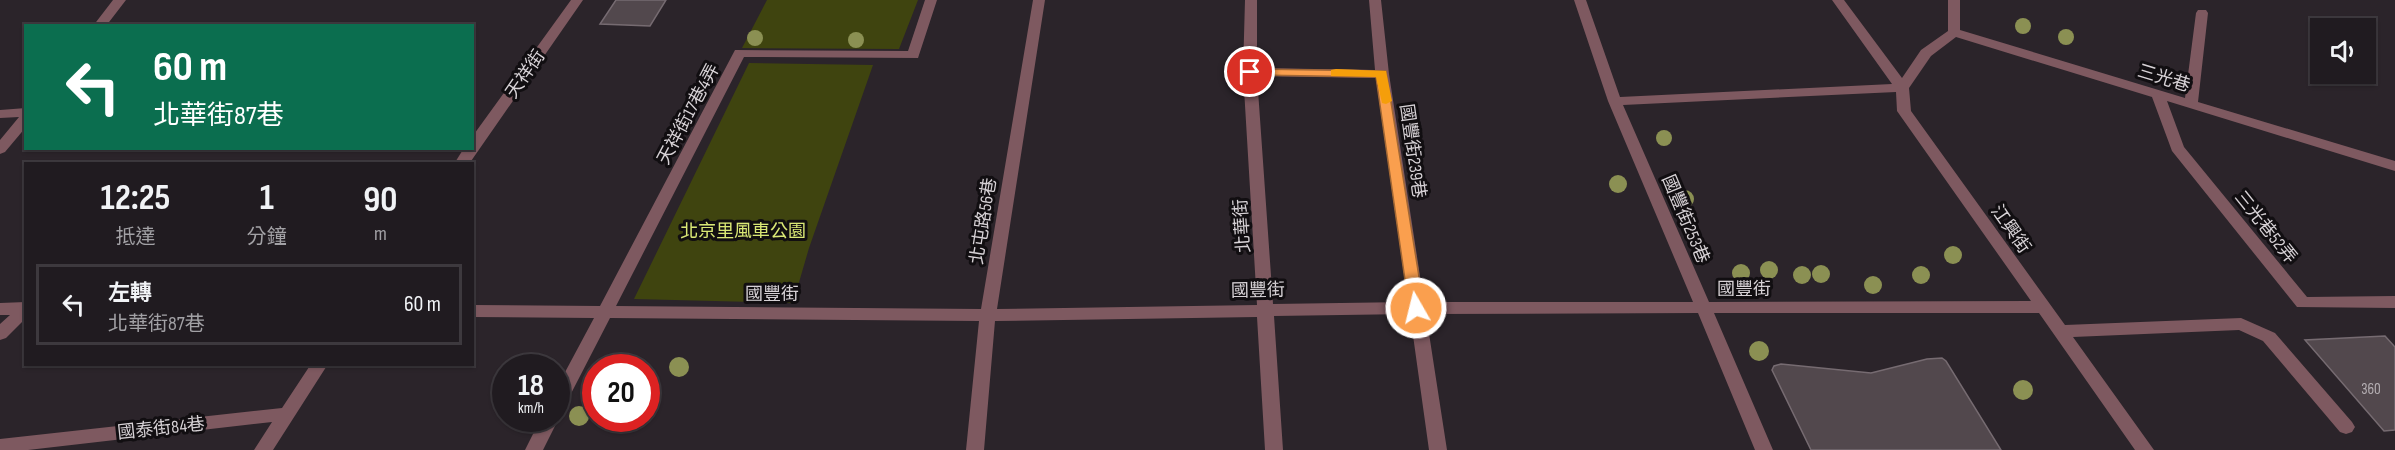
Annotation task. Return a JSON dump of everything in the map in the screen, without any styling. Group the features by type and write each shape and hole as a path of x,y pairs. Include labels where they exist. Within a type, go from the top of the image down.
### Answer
{"street":[{"path":"101,24 120,0"},
{"name":"天祥街","path":"474,145 577,0"},
{"name":"天祥街17巷4弄","path":"604,312 740,53 913,55 931,0"},
{"name":"北屯路56巷","path":"975,450 988,315 1040,0"},
{"name":"北華街","path":"1251,0 1250,72 1267,310 1274,450"},
{"name":"國豐街239巷","path":"1376,0 1382,74 1438,450"},
{"name":"國豐街253巷","path":"1580,0 1615,101 1764,450"},
{"path":"1838,0 1902,88"},
{"path":"1902,88 1926,53 1954,32 1954,0"},
{"path":"2191,105 2202,13"},
{"name":"三光巷","path":"1954,32 2395,166"},
{"path":"1250,72 1382,74"},
{"path":"1615,101 1902,88"},
{"name":"江興街","path":"1902,88 1904,111 2145,450"},
{"name":"三光巷52弄","path":"2158,94 2177,148 2303,303 2395,302"},
{"path":"0,114 24,112"},
{"path":"0,149 24,119"},
{"path":"0,309 24,308"},
{"name":"國豐街","path":"474,311 988,315 1416,308 2044,308"},
{"path":"0,334 24,310"},
{"path":"570,379 604,312"},
{"path":"2061,331 2241,324 2269,337 2346,427"},
{"path":"263,450 319,366"},
{"name":"國泰街84巷","path":"0,446 286,414"},
{"path":"534,450 543,432"}],"green space":[{"path":"767,0 918,0 899,49 742,48"},
{"name":"北京里風車公園","path":"749,63 873,65 809,248 793,303 634,299"}],"building":[{"path":"616,0 666,0 650,26 600,24"},
{"path":"2385,336 2395,347 2395,430 2384,431 2305,340"},
{"path":"1942,358 2001,450 1811,450 1772,370 1774,366 1781,364 1871,373 1927,359"}],"slow traffic":[{"path":"1336,73 1382,74 1386,101"}],"route":[{"path":"1250,72 1382,74 1416,308"}]}
